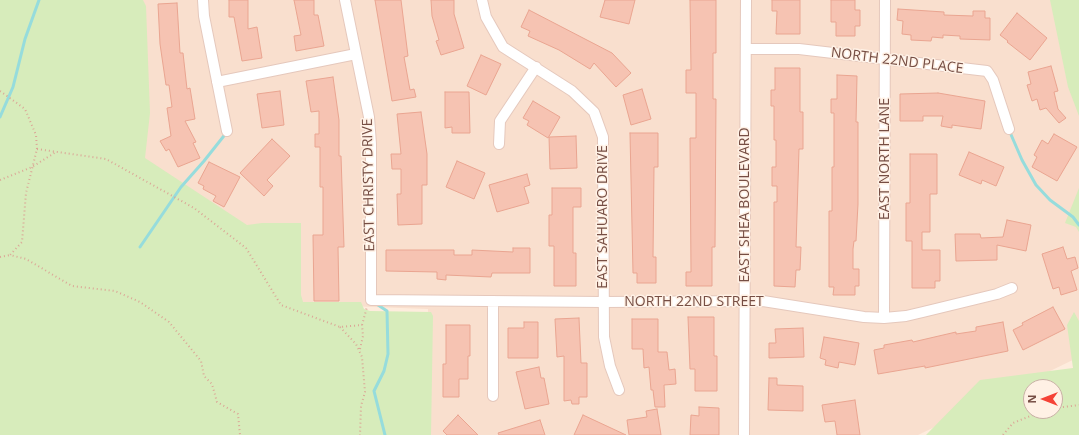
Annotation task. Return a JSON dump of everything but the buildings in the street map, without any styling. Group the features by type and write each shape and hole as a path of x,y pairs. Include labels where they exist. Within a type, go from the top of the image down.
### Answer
{"street":[{"path":"203,0 204,16 227,131"},
{"name":"EAST CHRISTY DRIVE","path":"345,0 369,117 371,144 371,300"},
{"name":"EAST SAHUARO DRIVE","path":"482,0 486,17 503,47 572,91 594,112 603,137 604,337 610,366 619,390"},
{"name":"EAST SHEA BOULEVARD","path":"744,435 746,0"},
{"name":"EAST NORTH LANE","path":"884,318 885,0"},
{"name":"NORTH 22ND PLACE","path":"746,49 800,49 987,71 993,80 1009,129"},
{"path":"217,82 356,54"},
{"path":"499,144 500,121 536,67"},
{"name":"NORTH 22ND STREET","path":"371,300 603,302 763,301 864,317 884,318 906,316 931,311 997,294 1012,288"},
{"path":"493,301 493,396"}],"path":[{"path":"0,91 25,109 36,135 37,149 26,193 22,242 10,255"},
{"path":"37,149 106,159 194,208 246,248 281,305 340,327 362,325"},
{"path":"0,180 32,167 57,152"},
{"path":"0,257 10,255 26,259 72,286 115,291 140,302 169,322 201,361 204,376 212,384 217,402 238,414 240,435"},
{"path":"360,435 361,406 365,392 360,350 363,336 362,325 366,307 371,300"},
{"path":"340,327 360,350"},
{"path":"1063,407 1079,405"},
{"path":"1003,435 1013,423 1023,419"}],"shaded area":[{"path":"0,0 1060,0 1079,80 1079,357 1034,379 1023,379 1023,384 918,435 427,435 428,309 292,304 248,231 138,168"}],"green space":[{"path":"0,0 143,0 146,6 150,113 145,158 247,225 262,223 301,223 301,295 303,302 361,302 364,309 370,311 431,312 433,316 431,435 0,435"},
{"path":"1050,0 1079,0 1079,116 1068,87"},
{"path":"1079,188 1079,232 1076,227 1065,223"},
{"path":"1074,312 1079,321 1079,435 926,435 980,380 1073,368 1067,325"}],"waterway":[{"path":"0,117 13,87 25,39 39,0"},
{"path":"1009,130 1022,160 1036,185 1050,200 1073,217 1079,225"},
{"path":"140,247 181,187 227,132"},
{"path":"375,303 387,311 388,354 384,371 374,391 385,435"}]}
